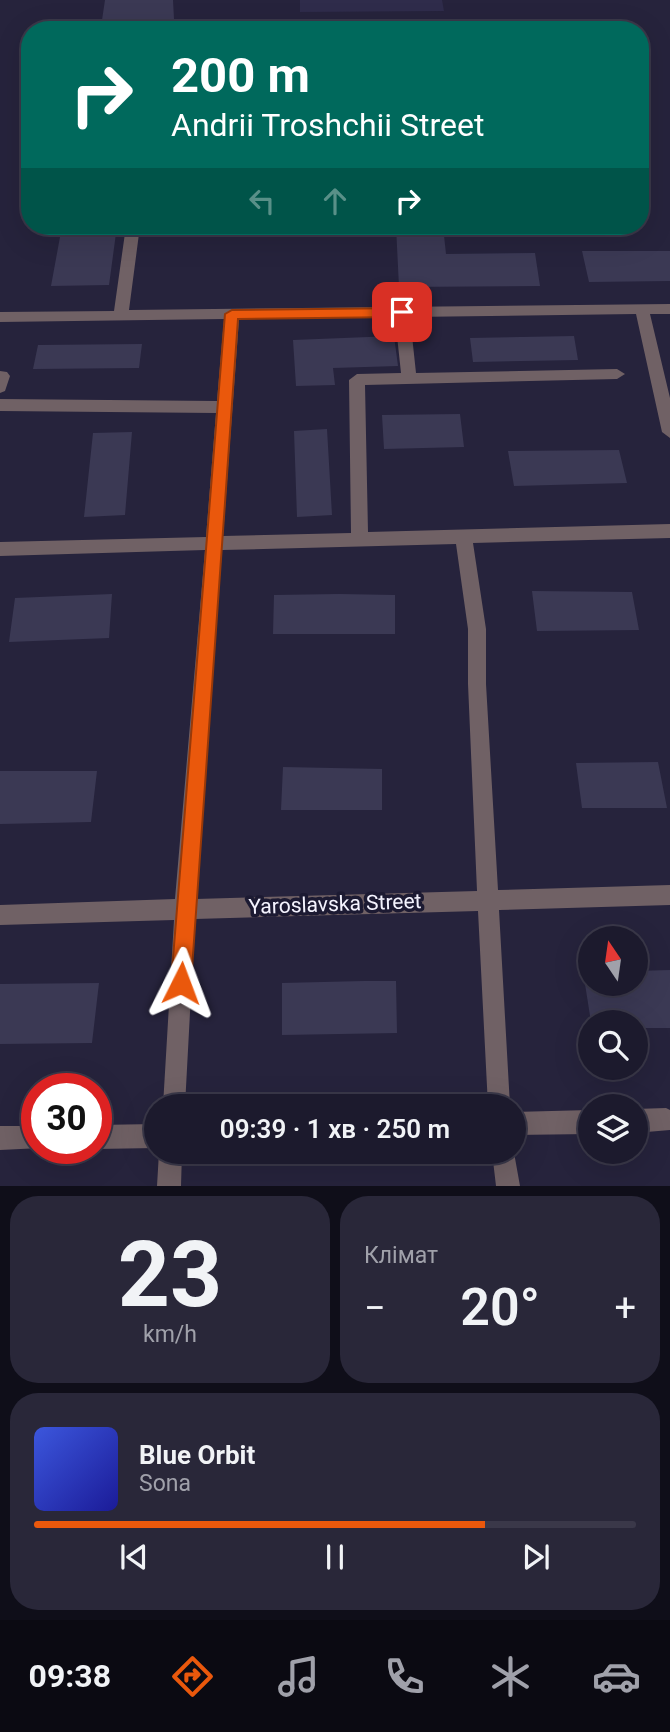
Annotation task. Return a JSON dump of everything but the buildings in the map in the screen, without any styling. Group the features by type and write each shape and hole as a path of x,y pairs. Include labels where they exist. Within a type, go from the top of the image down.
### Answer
{"street":[{"path":"121,316 132,235"},
{"path":"0,317 670,309"},
{"path":"642,310 670,432"},
{"path":"402,312 409,379"},
{"path":"175,1094 185,909 232,314"},
{"path":"360,540 357,380 617,374"},
{"path":"0,405 224,407"},
{"path":"0,549 670,531"},
{"path":"464,537 477,629 487,899 498,1094"},
{"name":"Yaroslavska Street","path":"0,915 670,895"},
{"path":"648,1121 666,1120"},
{"path":"526,1124 578,1122"},
{"path":"112,1137 144,1136"},
{"path":"0,1138 21,1138"},
{"path":"169,1186 170,1164"},
{"path":"505,1164 508,1186"}],"shaded area":[{"path":"300,0 442,0 444,11 300,12"}],"route":[{"path":"181,983 232,314 402,312"}]}
